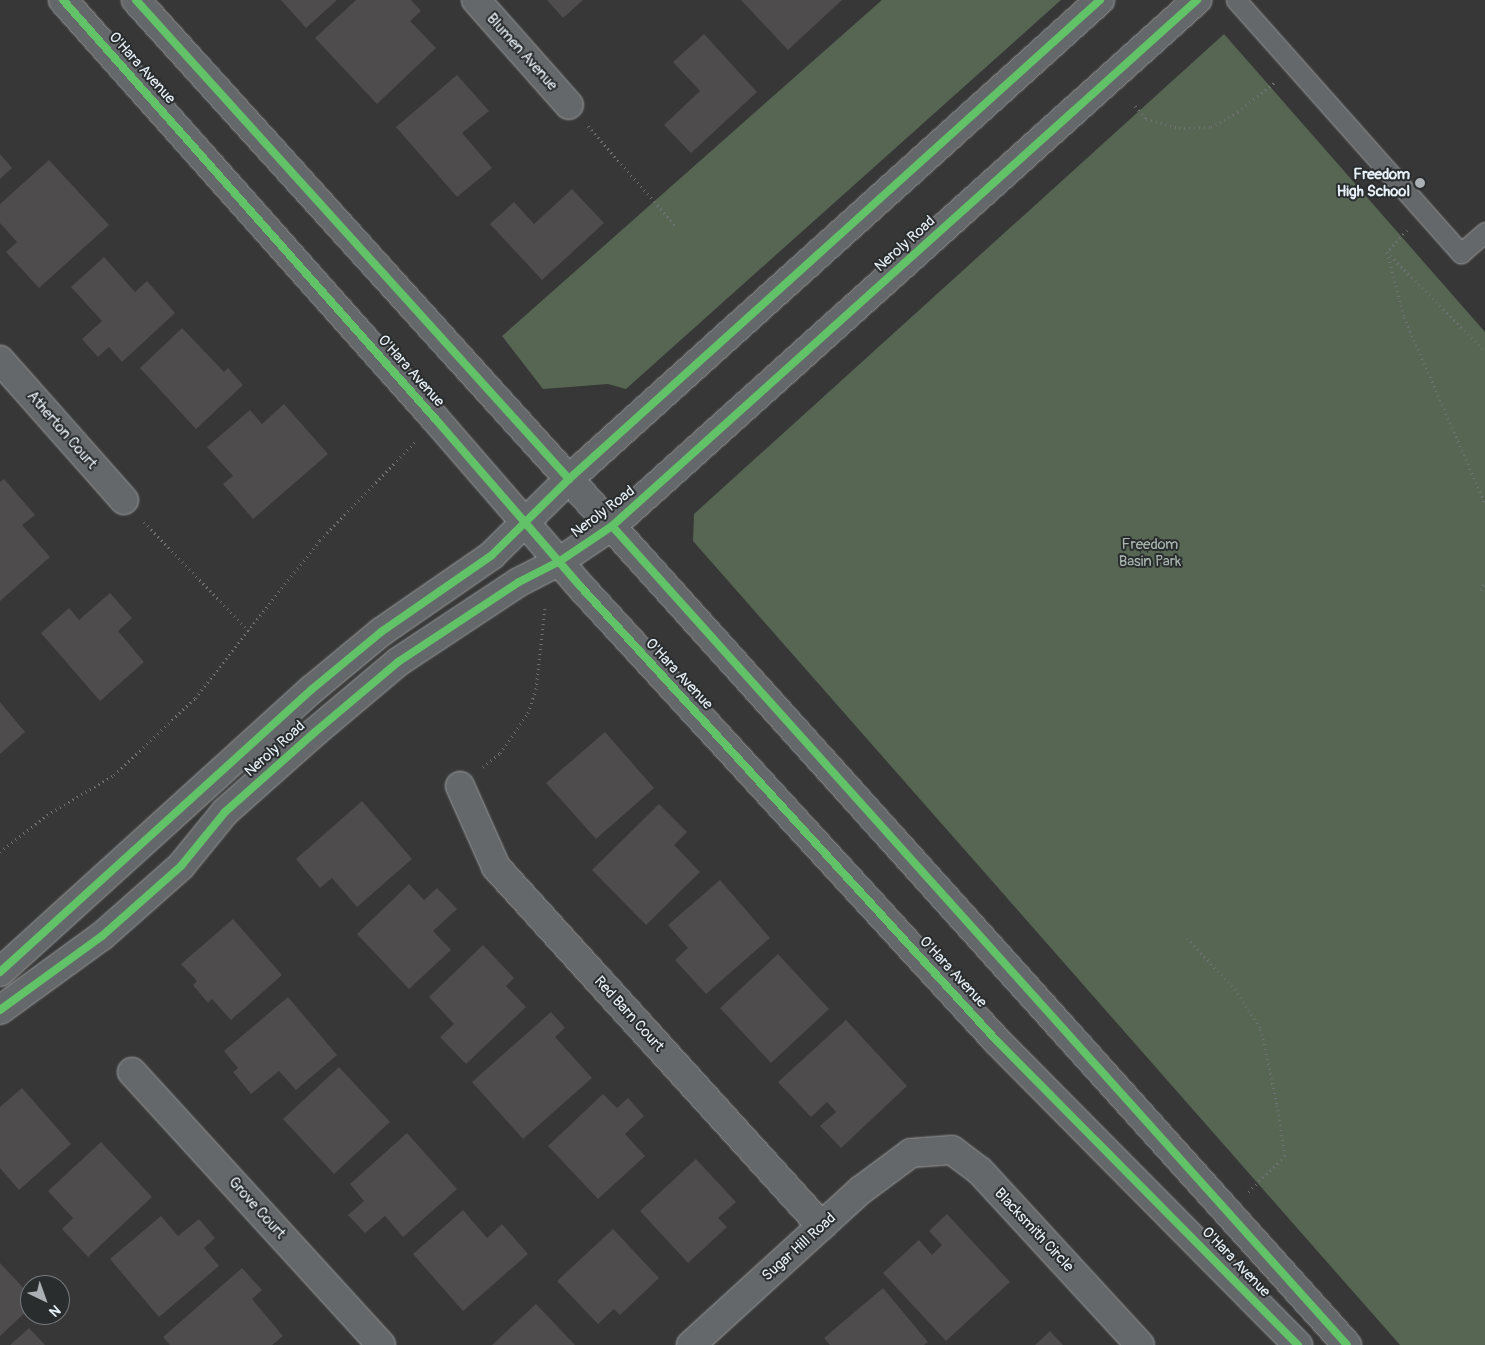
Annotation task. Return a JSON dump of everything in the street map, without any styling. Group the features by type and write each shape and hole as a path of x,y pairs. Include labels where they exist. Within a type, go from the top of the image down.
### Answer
{"street":[{"name":"O'Hara Avenue","path":"63,0 438,422 580,586 997,1040 1298,1345"},
{"name":"O'Hara Avenue","path":"136,0 570,479 1346,1345"},
{"name":"Blumen Avenue","path":"476,0 569,105"},
{"name":"Neroly Road","path":"0,972 311,690 381,632 492,555 570,479 1100,0"},
{"name":"Neroly Road","path":"0,1010 109,929 181,866 226,812 315,732 398,662 519,582 560,561 612,526 1197,0"},
{"name":"Atherton Court","path":"0,360 124,500"},
{"name":"Red Barn Court","path":"460,786 496,868 822,1226"},
{"name":"Grove Court","path":"132,1072 381,1345"},
{"name":"Blacksmith Circle","path":"911,1153 952,1150 980,1171 1140,1345"},
{"name":"Sugar Hill Road","path":"691,1345 862,1190 911,1153"}],"lane":[{"path":"1236,0 1461,253 1485,232"}],"path":[{"path":"1135,106 1146,119 1180,128 1211,127 1238,112 1295,66"},
{"path":"569,105 675,225"},
{"path":"1387,252 1424,211"},
{"path":"1387,252 1485,351"},
{"path":"1387,252 1404,317 1485,503"},
{"path":"0,852 47,815 114,775 195,698 320,540 403,452 438,422"},
{"path":"124,500 249,631"},
{"path":"1481,590 1485,583"},
{"path":"460,786 500,753 528,713 536,689 545,606"},
{"path":"1187,938 1235,989 1261,1030 1277,1105 1285,1156 1228,1212"}],"green space":[{"path":"882,0 1061,0 626,389 608,384 543,389 502,336"},
{"name":"Freedom Basin Park","path":"1224,34 1485,332 1485,1345 1400,1345 693,541 694,514"}],"building":[{"path":"281,0 337,0 306,28"},
{"path":"356,0 411,0 421,11 410,21 436,48 377,104 315,38"},
{"path":"547,0 583,0 563,18"},
{"path":"741,0 842,0 788,50"},
{"path":"704,34 757,92 691,153 664,125 700,91 673,62"},
{"path":"457,75 489,111 462,133 492,168 457,197 396,127"},
{"path":"0,154 12,168 0,179"},
{"path":"49,160 109,225 39,288 6,252 17,242 0,223 0,204"},
{"path":"572,189 604,223 542,280 490,224 514,202 534,224"},
{"path":"104,257 135,292 147,281 175,313 122,362 109,347 98,357 82,339 102,321 71,287"},
{"path":"182,328 224,372 228,368 243,385 196,429 140,368"},
{"path":"284,404 328,454 253,519 223,484 233,476 207,447 250,410 262,424"},
{"path":"4,479 35,515 22,525 50,557 0,601 0,482"},
{"path":"110,593 132,618 118,631 144,662 100,701 41,633 69,608 79,620"},
{"path":"0,702 25,732 0,754"},
{"path":"605,732 654,788 596,839 546,783"},
{"path":"362,801 412,859 357,907 332,878 320,888 296,859"},
{"path":"659,804 687,832 674,845 700,872 646,925 592,870"},
{"path":"720,880 770,938 706,994 675,960 688,948 668,925"},
{"path":"409,884 424,900 437,888 457,909 433,931 451,950 409,989 357,934"},
{"path":"233,919 282,975 231,1020 212,999 208,1003 193,985 197,981 181,964"},
{"path":"483,945 514,978 506,986 526,1007 466,1064 440,1037 454,1024 429,997"},
{"path":"778,954 829,1009 771,1063 720,1008"},
{"path":"288,997 337,1055 296,1090 279,1071 251,1094 233,1072 238,1068 224,1051"},
{"path":"551,1012 565,1028 555,1037 592,1078 523,1139 472,1082"},
{"path":"846,1020 907,1086 841,1148 820,1126 836,1112 827,1102 811,1117 778,1082"},
{"path":"339,1067 390,1122 334,1174 283,1119"},
{"path":"22,1088 71,1144 19,1190 0,1168 0,1107"},
{"path":"603,1094 617,1108 628,1098 644,1116 625,1134 645,1156 598,1199 548,1146"},
{"path":"407,1133 457,1189 403,1237 385,1216 365,1233 348,1215 364,1201 350,1184"},
{"path":"101,1142 152,1197 88,1257 62,1229 73,1218 48,1191"},
{"path":"696,1159 736,1202 718,1218 727,1227 688,1263 640,1211"},
{"path":"463,1210 487,1238 502,1224 528,1254 463,1311 413,1254"},
{"path":"947,1214 1010,1282 946,1341 883,1273 919,1240 932,1255 942,1245 929,1231"},
{"path":"161,1216 178,1236 199,1219 215,1238 204,1248 219,1266 159,1317 110,1259"},
{"path":"613,1229 659,1278 620,1315 614,1309 598,1324 557,1281"},
{"path":"0,1263 20,1284 20,1317 0,1336"},
{"path":"242,1268 262,1290 252,1299 283,1336 272,1345 170,1345 163,1337"},
{"path":"883,1288 928,1342 924,1345 830,1345 824,1338"},
{"path":"536,1304 575,1345 492,1345"},
{"path":"29,1328 45,1345 10,1345"},
{"path":"1050,1331 1063,1345 1035,1345"}],"cycle path":[{"path":"63,0 438,422 580,586 997,1041 1298,1345"},
{"path":"136,0 569,479"},
{"path":"0,972 311,690 381,632 492,555 569,479 1100,0"},
{"path":"0,1010 102,936 181,866 225,812 398,662 519,582 560,561 612,526 1197,0"},
{"path":"612,526 1347,1345"}],"place":[{"name":"Freedom High School","path":"1420,183"}]}
